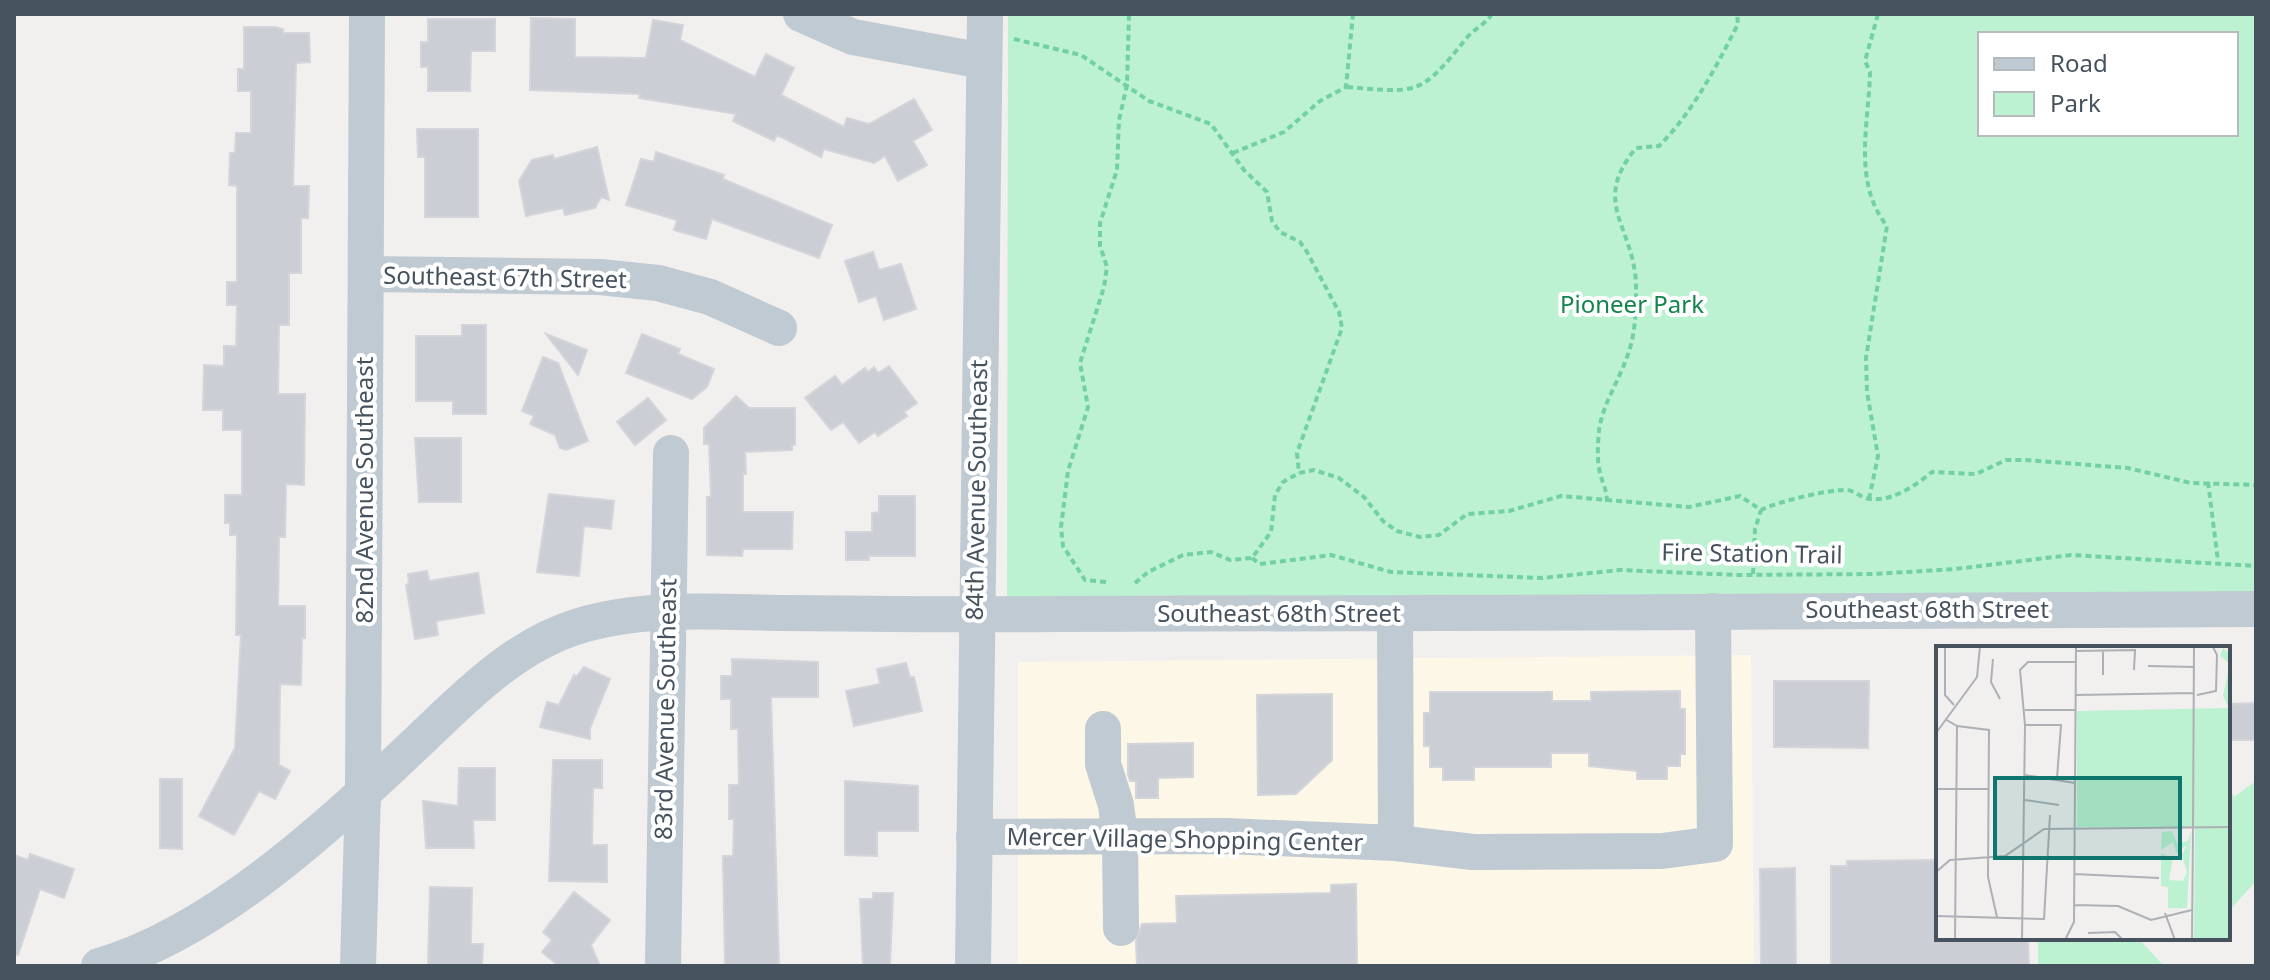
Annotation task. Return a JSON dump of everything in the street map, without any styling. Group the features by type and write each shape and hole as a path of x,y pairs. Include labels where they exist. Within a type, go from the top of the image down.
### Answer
{"street":[{"name":"82nd Avenue Southeast","path":"358,966 363,793 367,14"},
{"path":"801,14 853,37 984,37"},
{"name":"84th Avenue Southeast","path":"973,966 984,37"},
{"name":"Southeast 67th Street","path":"366,274 600,277 658,283 710,297 779,328"},
{"name":"83rd Avenue Southeast","path":"663,966 671,453"},
{"name":"Southeast 68th Street","path":"99,966 124,959 224,902 311,840 477,687 535,643 597,621 667,612 975,615 2256,609"},
{"name":"Mercer Village Shopping Center","path":"974,837 1226,836 1396,843 1473,852 1662,851 1715,844 1713,611"},
{"name":"Mercer Village Shopping Center","path":"1395,614 1396,843"},
{"path":"1103,729 1103,764 1116,805 1120,836 1121,928"}],"path":[{"path":"1110,582 1085,580 1063,546 1061,527 1068,471 1088,407 1080,363 1104,287 1107,267 1100,246 1100,223 1114,185 1119,120 1127,85 1129,14"},
{"path":"1346,87 1353,14"},
{"path":"1233,153 1284,132 1320,101 1346,87 1396,90 1423,85 1436,76 1470,33 1483,27 1492,14"},
{"path":"1607,502 1608,487 1599,470 1599,429 1629,350 1635,309 1635,269 1616,211 1616,179 1636,148 1659,146 1670,135 1706,83 1738,24 1737,14"},
{"path":"1869,499 1878,456 1867,392 1866,358 1887,226 1876,212 1864,154 1869,85 1865,61 1878,14"},
{"path":"984,37 1019,40 1068,51 1149,101 1211,124 1244,170 1267,192 1272,221 1280,232 1300,242 1307,252 1339,312 1342,328 1297,453 1299,473"},
{"path":"1753,574 1755,529 1761,510 1777,502 1847,490 1869,499 1882,499 1915,486 1932,472 1976,474 2006,460 2100,465 2191,483 2256,485"},
{"path":"1252,558 1271,532 1275,495 1283,482 1299,473 1314,470 1339,478 1364,497 1383,521 1397,531 1420,537 1439,535 1467,514 1509,511 1561,496 1689,507 1740,496 1761,510"},
{"path":"2208,482 2218,561"},
{"name":"Fire Station Trail","path":"1123,583 1136,583 1148,572 1183,555 1211,552 1230,560 1252,558 1260,564 1331,555 1391,572 1567,578 1620,570 1753,574 1925,571 2071,555 2218,561 2256,566"}],"shaded area":[{"path":"1751,655 1754,966 1018,966 1018,662"}],"green space":[{"name":"Pioneer Park","path":"1008,14 2256,14 2256,596 1007,597"},
{"path":"2256,781 2256,881 2230,910 2230,791 2234,797"},
{"path":"2038,940 2140,940 2164,966 2038,966"}],"building":[{"path":"531,18 575,19 575,57 646,58 653,20 683,25 680,40 755,77 766,54 794,68 781,95 844,127 847,118 869,124 914,99 932,130 913,141 927,165 898,181 885,156 874,163 824,149 821,157 777,135 774,141 733,121 736,114 639,98 640,94 530,90"},
{"path":"428,19 495,19 495,51 471,51 470,91 428,91 428,67 421,67 421,42 428,42"},
{"path":"244,27 275,27 283,29 283,33 309,33 310,62 296,63 293,186 309,186 308,218 301,218 301,273 289,273 289,325 279,325 278,394 305,394 304,485 286,484 285,537 279,537 278,606 305,606 305,638 302,638 301,685 280,684 279,765 290,771 275,799 259,791 234,835 199,816 235,748 241,635 236,635 237,535 230,535 230,523 225,523 225,495 242,495 242,430 223,430 223,410 203,410 204,365 224,366 224,346 236,346 237,305 227,305 227,282 237,282 237,186 229,185 230,153 235,153 236,133 251,133 251,91 238,91 238,69 244,69"},
{"path":"417,129 478,129 478,217 425,217 425,157 418,157"},
{"path":"597,147 609,200 601,197 595,208 565,215 563,208 526,216 519,181 532,160 553,155 554,159"},
{"path":"656,152 724,175 723,179 832,225 819,258 712,219 706,239 674,230 677,220 626,205 641,159 654,162"},
{"path":"873,252 879,270 901,264 916,309 884,320 876,296 859,302 845,261"},
{"path":"462,325 486,325 486,414 453,414 453,401 416,401 416,336 462,336"},
{"path":"546,334 587,350 578,375"},
{"path":"642,334 680,349 678,354 714,369 707,387 692,399 626,373"},
{"path":"543,357 558,363 588,441 566,450 560,448 555,435 530,424 534,416 522,411"},
{"path":"889,366 917,403 904,412 907,416 878,436 875,432 859,443 843,422 831,430 805,398 835,376 842,385 865,368 868,372 874,367 878,373"},
{"path":"736,396 749,408 795,408 795,445 792,445 792,450 745,452 746,474 743,474 743,512 793,512 792,549 743,549 742,556 707,555 707,497 711,497 709,444 704,444 704,428"},
{"path":"648,398 666,420 635,445 617,422"},
{"path":"415,438 461,438 461,502 419,502"},
{"path":"549,494 614,501 611,529 584,526 579,576 537,572"},
{"path":"879,496 915,496 915,556 869,556 869,560 846,560 846,532 872,532 872,513 879,512"},
{"path":"427,571 429,581 478,573 484,613 436,621 438,635 415,639 406,585 409,584 408,574"},
{"path":"732,659 818,662 818,697 771,697 779,966 725,966 723,856 733,856 734,819 729,819 729,785 739,785 738,729 731,729 731,699 721,699 721,676 732,676"},
{"path":"906,663 910,677 914,677 922,711 854,726 846,691 880,684 877,669"},
{"path":"584,667 610,679 590,728 590,739 540,727 547,702 559,705 574,675 577,676"},
{"path":"1774,681 1869,681 1868,748 1774,747"},
{"path":"1680,691 1680,709 1685,709 1685,754 1680,754 1680,766 1667,766 1667,779 1637,779 1637,771 1589,766 1589,753 1551,753 1551,767 1474,767 1474,780 1443,780 1443,767 1430,767 1430,746 1424,746 1424,713 1430,713 1430,692 1552,692 1552,701 1591,701 1591,692"},
{"path":"1332,694 1332,760 1296,794 1258,795 1257,695"},
{"path":"2256,703 2256,740 2230,740 2230,704"},
{"path":"1193,743 1193,777 1158,778 1158,798 1136,798 1136,781 1130,781 1128,775 1128,744"},
{"path":"553,760 602,760 602,788 593,788 592,845 607,845 607,882 549,881"},
{"path":"459,768 495,768 495,820 473,820 474,848 426,848 423,801 458,806"},
{"path":"160,779 182,779 182,849 160,848"},
{"path":"845,781 918,786 918,831 877,831 877,856 845,855"},
{"path":"30,854 74,869 64,898 40,889 18,955 14,954 14,855 28,860"},
{"path":"1936,860 1936,940 2028,940 2029,966 1831,966 1831,866 1847,866 1847,861"},
{"path":"1795,868 1796,966 1761,966 1760,869"},
{"path":"1356,884 1357,966 1137,966 1136,941 1142,924 1177,923 1176,896 1331,893 1331,885"},
{"path":"430,887 472,888 471,944 483,944 482,966 428,966"},
{"path":"574,892 610,920 591,945 600,966 559,966 542,952 552,940 543,932"},
{"path":"873,893 893,893 890,966 863,966 860,899 873,899"}]}
